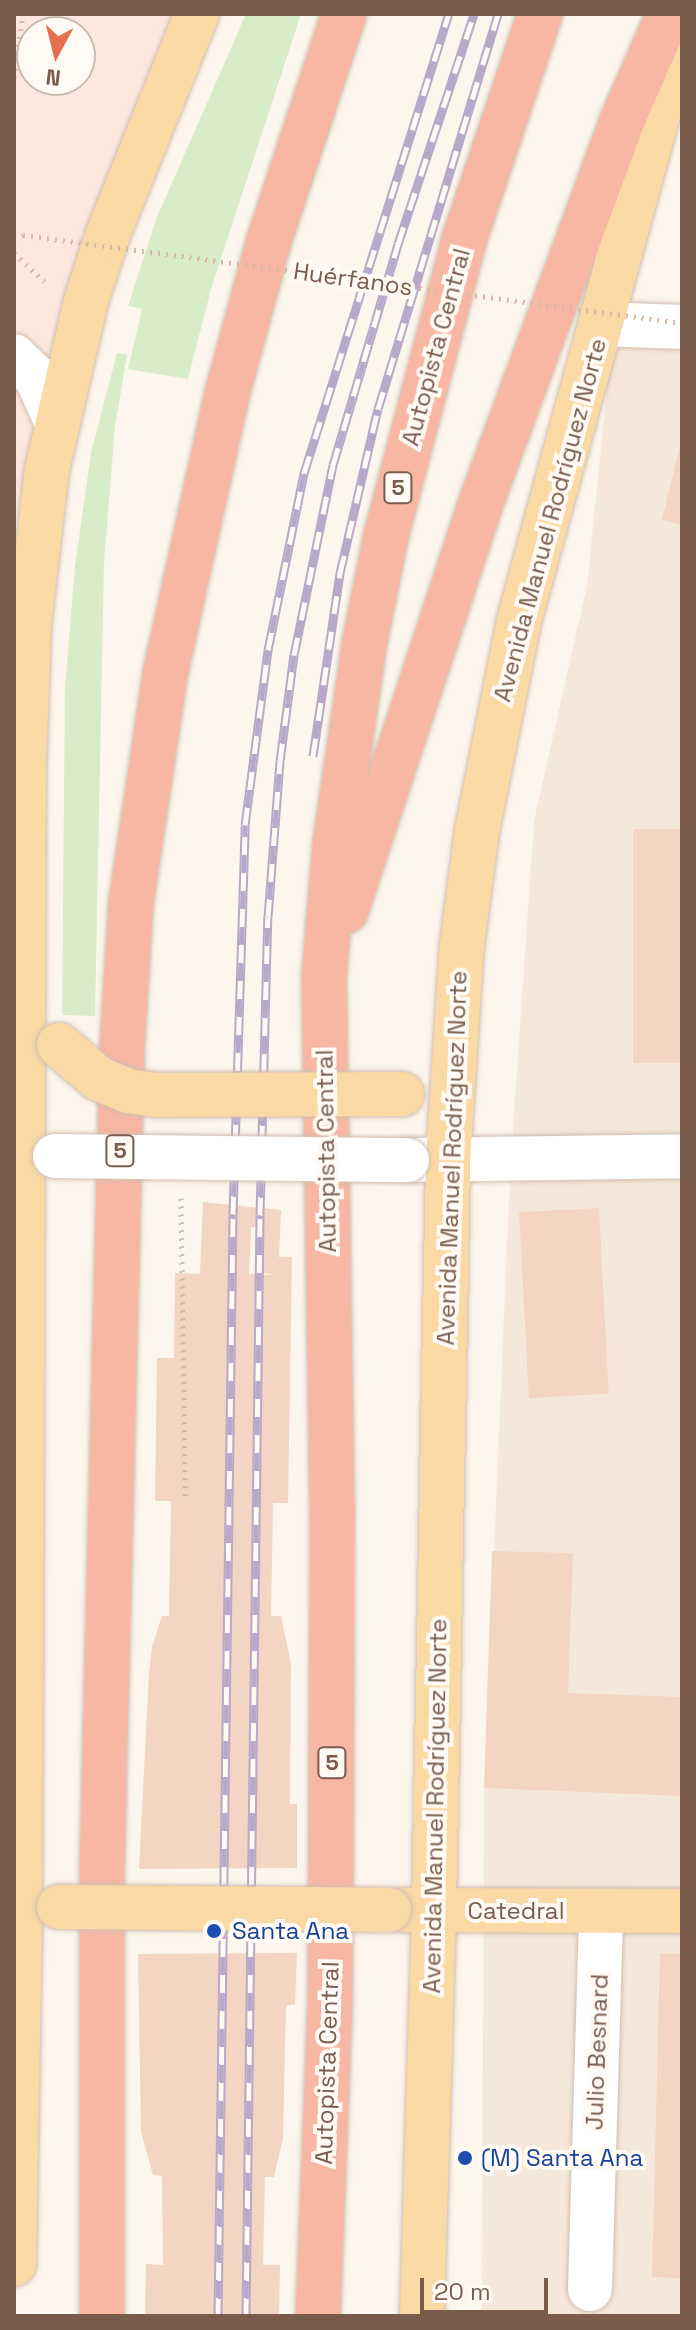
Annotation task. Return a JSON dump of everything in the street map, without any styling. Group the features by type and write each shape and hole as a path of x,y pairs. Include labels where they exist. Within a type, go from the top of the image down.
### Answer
{"highway":[{"name":"5","path":"102,2316 102,1869 122,1049 131,903 166,670 227,394 268,244 344,14"},
{"name":"Autopista Central","path":"318,2316 330,2003 331,1879 332,1503 324,978 344,774 364,645 386,536 464,240 540,14"},
{"path":"324,978 479,508 622,121 669,14"}],"main road":[{"path":"14,2264 31,1907 31,1155 23,1009 22,626 56,421 86,301 108,234 197,14"},
{"name":"Avenida Manuel Rodríguez Norte","path":"422,2316 434,1911 428,1159 452,1059 475,845 496,726 539,547 682,27"},
{"path":"23,1009 99,1079 128,1091 186,1095 402,1094 427,1083 452,1059"},
{"name":"Catedral","path":"31,1907 682,1911"}],"street":[{"path":"602,324 682,325"},
{"path":"14,356 37,378 56,421"},
{"path":"31,1155 428,1159 682,1156"},
{"name":"Julio Besnard","path":"590,2289 601,1911"}],"path":[{"path":"14,78 23,14"},
{"name":"Huérfanos","path":"14,238 23,235 682,325"},
{"path":"181,1189 185,1501"}],"shaded area":[{"path":"14,14 192,14 67,325 14,532"},
{"path":"682,338 682,2316 482,2316 484,1788 510,1174 534,821 587,586 612,340"}],"green space":[{"path":"246,14 301,14 211,289 188,379 128,369 142,309 128,306 157,217"},
{"path":"117,353 127,355 115,427 104,562 95,1016 62,1015 65,687 75,566 91,453"}],"building":[{"path":"682,442 682,525 662,520"},
{"path":"633,829 682,829 682,1063 633,1063"},
{"path":"203,1202 281,1210 279,1257 292,1257 288,1503 273,1503 271,1616 281,1616 291,1664 290,1804 297,1804 297,1868 139,1869 152,1647 162,1616 169,1616 171,1501 155,1501 157,1358 174,1358 175,1273 200,1274","holes":["251,1227 262,1228 260,1272 274,1275 249,1274"]},
{"path":"599,1208 609,1394 529,1398 519,1212"},
{"path":"492,1551 573,1553 568,1693 682,1697 682,1796 484,1788"},
{"path":"297,1953 295,2005 286,2005 283,2138 274,2177 265,2177 263,2265 280,2265 279,2316 145,2316 146,2264 163,2265 162,2176 153,2175 141,2132 138,1954"},
{"path":"660,1953 682,1954 682,2278 652,2277"}],"railway":[{"path":"218,2316 233,1214 245,825 268,650 304,473 449,14"},
{"path":"246,2316 260,1215 268,917 280,761 294,655 333,465 398,244 474,14"},
{"path":"313,756 340,573 378,409 498,14"}],"place":[{"name":"Santa Ana","path":"214,1931"},
{"name":"(M) Santa Ana","path":"465,2158"}]}
